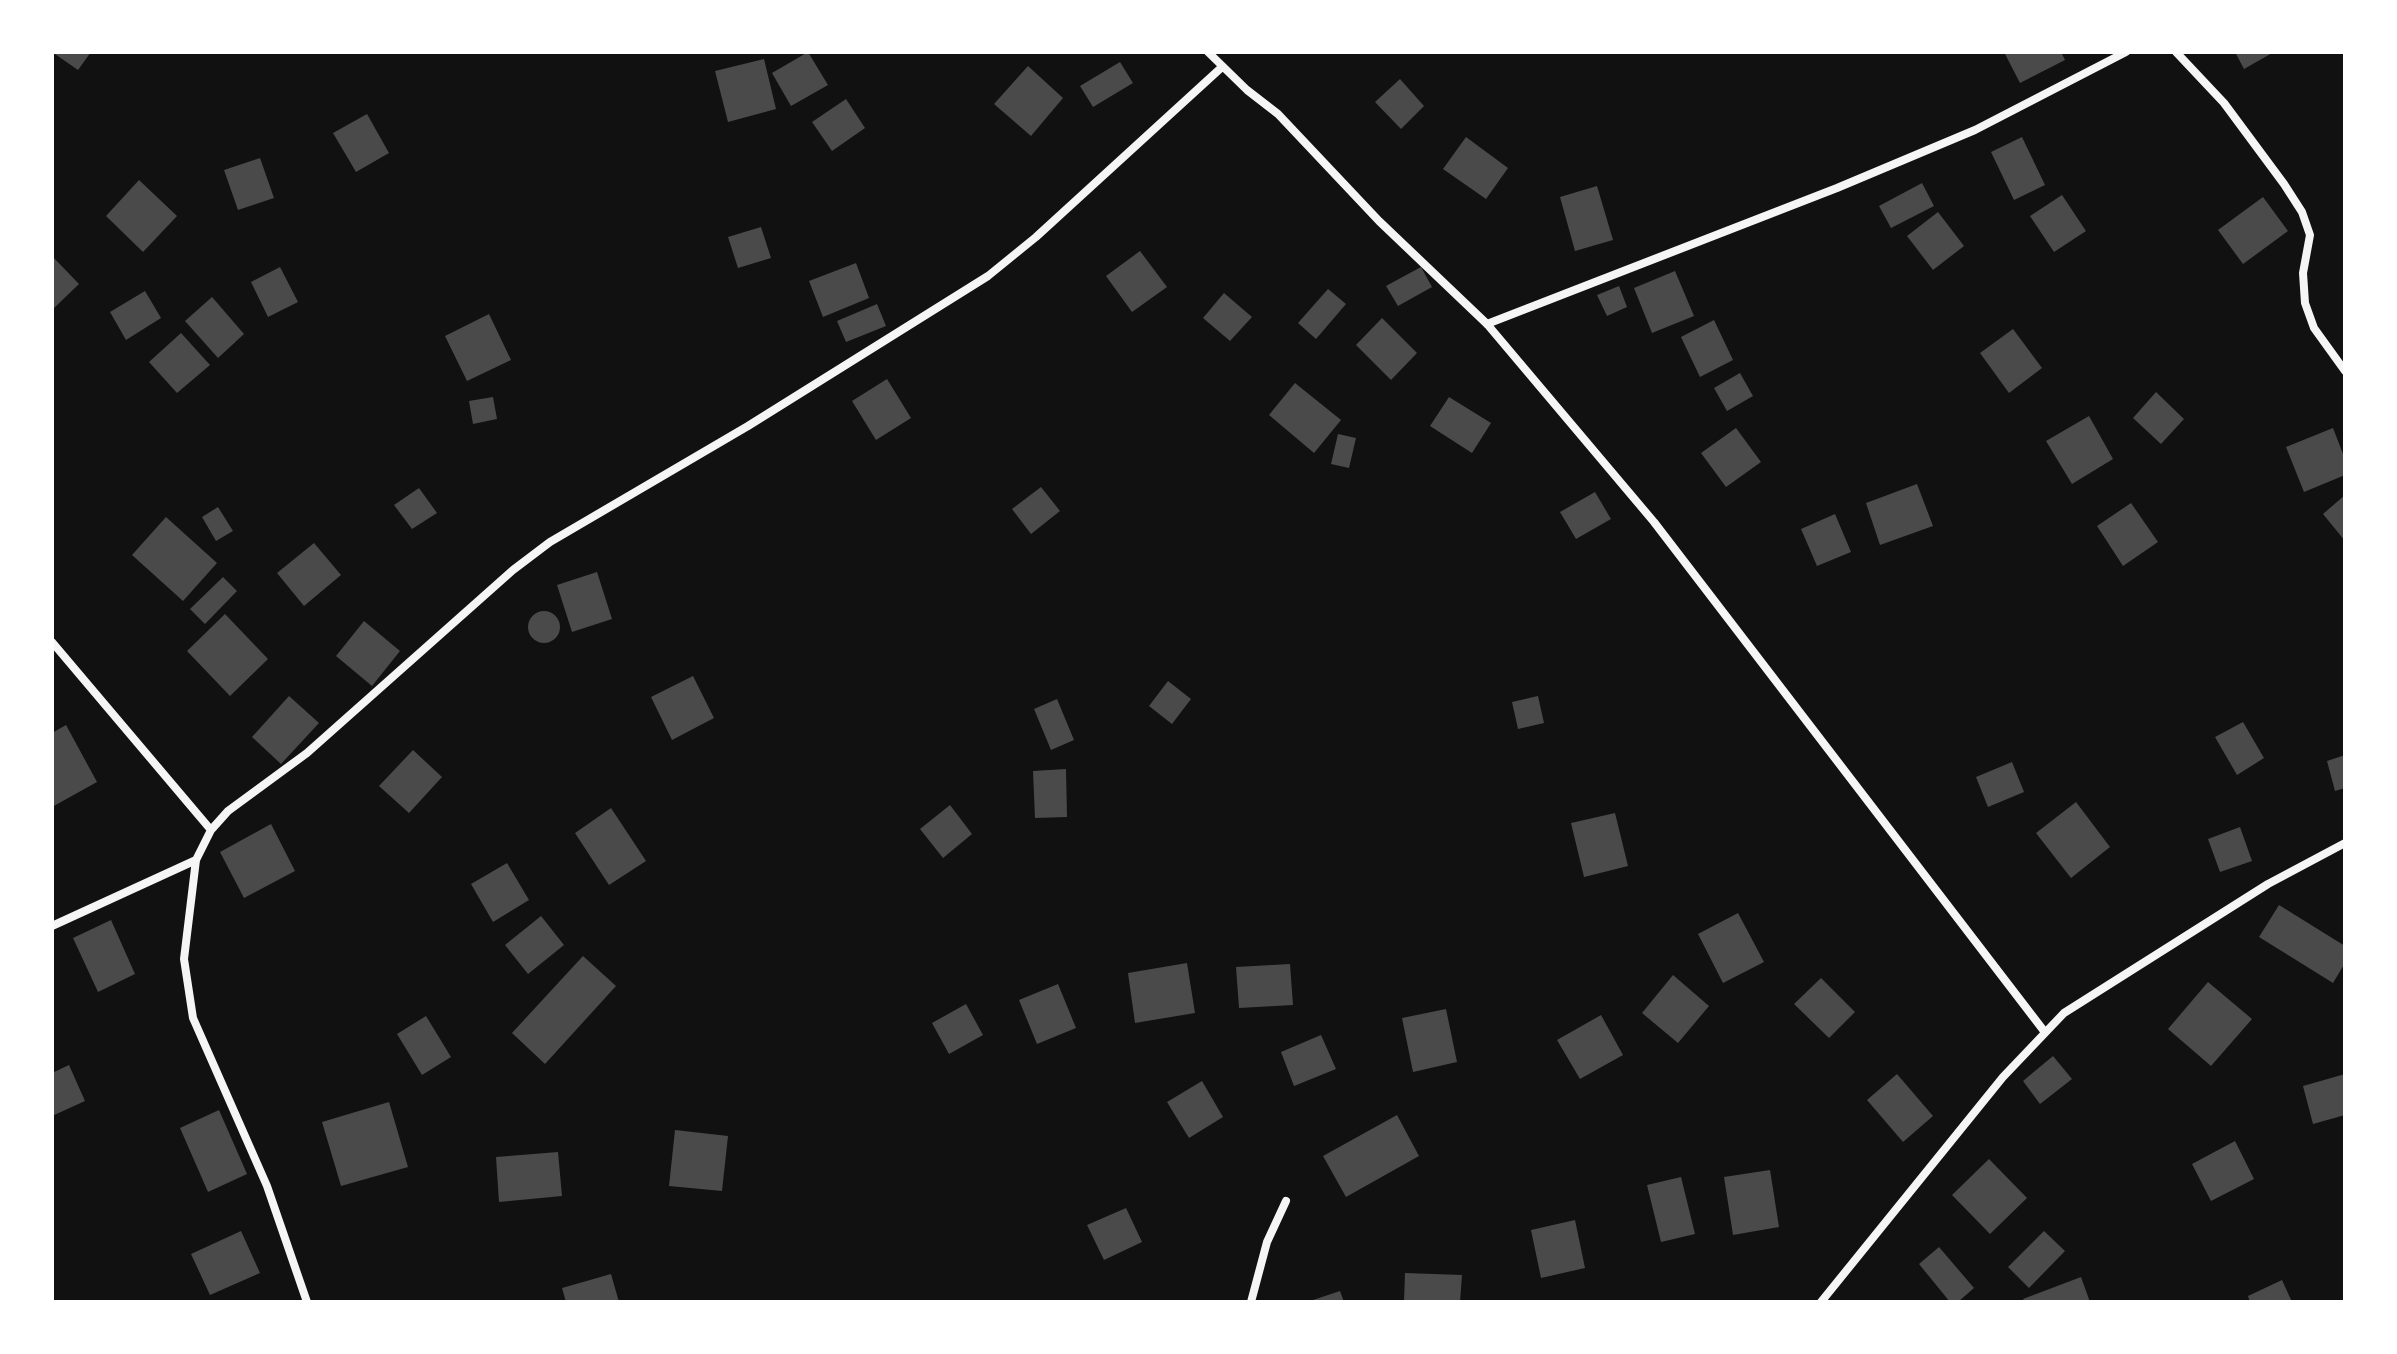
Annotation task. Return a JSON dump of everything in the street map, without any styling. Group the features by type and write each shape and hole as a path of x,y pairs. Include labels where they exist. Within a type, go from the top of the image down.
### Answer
{"street":[{"path":"1208,52 1278,114 1379,221 1487,324 1654,522 2044,1031"},
{"path":"1487,324 1837,188 1975,130 2126,52"},
{"path":"2176,52 2224,103 2302,212 2310,235 2303,273 2305,303 2314,328 2345,371"},
{"path":"307,1302 267,1186 193,1018 184,959 196,860 211,830 228,811 307,753 513,570 550,542 748,426 988,276 1036,237 1222,67"},
{"path":"52,642 211,830"},
{"path":"1821,1302 1993,1089 2064,1013 2268,884 2345,843"},
{"path":"52,926 196,860"},
{"path":"1251,1302 1267,1242 1286,1201"}],"building":[{"path":"52,52 91,52 78,70"},
{"path":"808,52 828,85 791,106 772,73"},
{"path":"2004,52 2061,52 2065,60 2020,83"},
{"path":"2235,52 2274,52 2244,69"},
{"path":"764,59 776,109 728,122 715,71"},
{"path":"1120,62 1133,83 1093,107 1080,86"},
{"path":"1028,66 1063,98 1031,136 994,104"},
{"path":"1400,79 1424,106 1401,129 1375,102"},
{"path":"846,99 865,128 832,151 812,122"},
{"path":"367,114 389,153 356,172 333,133"},
{"path":"1466,137 1508,168 1486,199 1443,169"},
{"path":"2022,137 2045,185 2014,200 1991,152"},
{"path":"260,158 274,198 238,210 224,170"},
{"path":"139,180 177,216 143,252 106,216"},
{"path":"1922,183 1934,206 1891,228 1879,206"},
{"path":"1597,186 1613,240 1575,251 1560,197"},
{"path":"2062,195 2086,231 2054,252 2030,216"},
{"path":"2263,197 2288,231 2243,264 2218,230"},
{"path":"1938,212 1964,246 1933,270 1907,236"},
{"path":"761,227 771,258 738,268 728,237"},
{"path":"1140,251 1167,287 1132,312 1106,276"},
{"path":"52,256 79,284 52,310"},
{"path":"856,263 869,298 823,317 809,281"},
{"path":"280,267 298,302 268,317 251,282"},
{"path":"1421,267 1432,287 1398,306 1386,286"},
{"path":"1675,271 1694,316 1652,333 1634,288"},
{"path":"1619,286 1627,307 1607,316 1597,295"},
{"path":"1328,289 1346,304 1316,339 1298,323"},
{"path":"145,291 161,318 126,340 110,312"},
{"path":"1224,293 1252,317 1230,341 1203,318"},
{"path":"212,297 244,334 218,358 185,321"},
{"path":"877,304 886,326 846,342 837,321"},
{"path":"489,314 511,360 467,381 445,336"},
{"path":"1382,318 1417,353 1391,380 1356,345"},
{"path":"1714,320 1733,360 1700,377 1681,337"},
{"path":"2013,329 2042,368 2009,393 1980,353"},
{"path":"181,333 210,365 177,393 149,362"},
{"path":"1740,373 1753,396 1727,411 1714,388"},
{"path":"887,379 911,418 876,440 852,401"},
{"path":"1295,383 1341,420 1314,453 1269,415"},
{"path":"2156,392 2184,419 2161,444 2133,418"},
{"path":"493,397 497,419 473,424 469,401"},
{"path":"1449,397 1491,423 1472,453 1430,426"},
{"path":"2089,416 2113,459 2072,484 2046,441"},
{"path":"1736,428 1761,462 1726,487 1701,453"},
{"path":"2333,428 2345,459 2345,475 2304,492 2286,447"},
{"path":"1338,434 1356,438 1349,468 1331,464"},
{"path":"1917,484 1933,526 1880,545 1866,503"},
{"path":"1041,487 1060,511 1031,534 1012,509"},
{"path":"419,488 437,513 412,529 394,505"},
{"path":"1595,492 1611,519 1576,539 1560,512"},
{"path":"2345,495 2345,541 2323,514"},
{"path":"2131,503 2158,542 2123,566 2097,526"},
{"path":"218,507 233,531 216,541 202,517"},
{"path":"1835,514 1851,552 1817,566 1801,529"},
{"path":"166,517 217,563 183,601 132,555"},
{"path":"314,543 341,575 304,606 277,573"},
{"path":"597,572 612,619 572,632 557,585"},
{"path":"223,577 237,591 205,624 190,609"},
{"path":"544,611 556,615 560,627 556,639 544,643 532,639 528,627 532,615"},
{"path":"225,614 268,659 230,696 187,651"},
{"path":"364,621 400,651 372,686 336,656"},
{"path":"693,676 714,718 672,740 651,697"},
{"path":"1168,681 1191,699 1172,724 1149,706"},
{"path":"289,696 319,723 281,764 252,737"},
{"path":"1538,696 1544,723 1518,729 1512,702"},
{"path":"1057,699 1074,740 1051,750 1034,709"},
{"path":"2243,722 2264,758 2237,775 2215,737"},
{"path":"66,725 97,782 52,807 52,733"},
{"path":"413,750 442,777 409,813 379,786"},
{"path":"2345,755 2345,788 2335,791 2327,761"},
{"path":"2012,762 2024,792 1988,807 1976,777"},
{"path":"1066,769 1067,817 1035,818 1033,771"},
{"path":"2076,802 2110,847 2071,878 2036,833"},
{"path":"950,805 972,834 943,858 920,829"},
{"path":"611,808 646,861 609,885 575,833"},
{"path":"1615,813 1628,866 1584,877 1571,823"},
{"path":"271,824 295,871 244,898 220,852"},
{"path":"2240,827 2252,861 2220,872 2208,839"},
{"path":"507,863 529,900 493,922 471,884"},
{"path":"2279,905 2345,946 2345,963 2333,983 2259,937"},
{"path":"1738,913 1764,962 1723,983 1698,934"},
{"path":"541,916 564,945 528,974 505,945"},
{"path":"111,920 135,974 98,992 73,938"},
{"path":"583,956 616,986 545,1064 512,1033"},
{"path":"1187,963 1195,1013 1135,1023 1128,973"},
{"path":"1290,964 1293,1005 1239,1008 1236,967"},
{"path":"1673,975 1709,1006 1678,1043 1642,1013"},
{"path":"1821,978 1855,1012 1829,1038 1794,1004"},
{"path":"2208,982 2252,1019 2211,1066 2168,1029"},
{"path":"1058,984 1076,1028 1037,1044 1019,1000"},
{"path":"966,1004 983,1035 949,1054 932,1023"},
{"path":"1446,1009 1457,1062 1413,1072 1402,1018"},
{"path":"1601,1015 1623,1055 1580,1079 1557,1040"},
{"path":"426,1016 451,1057 422,1075 397,1034"},
{"path":"1321,1035 1336,1069 1294,1086 1281,1052"},
{"path":"2053,1056 2072,1079 2040,1104 2023,1081"},
{"path":"69,1065 85,1101 52,1116 52,1073"},
{"path":"1897,1074 1933,1116 1903,1142 1867,1100"},
{"path":"2345,1074 2345,1115 2313,1124 2303,1086"},
{"path":"1202,1081 1223,1117 1189,1138 1167,1102"},
{"path":"389,1102 408,1167 341,1186 322,1122"},
{"path":"219,1110 247,1174 208,1192 180,1128"},
{"path":"1397,1115 1419,1156 1346,1197 1323,1156"},
{"path":"675,1130 728,1136 722,1191 669,1186"},
{"path":"2235,1141 2254,1179 2211,1201 2192,1164"},
{"path":"558,1152 562,1196 499,1202 496,1157"},
{"path":"1989,1159 2027,1198 1990,1234 1952,1195"},
{"path":"1770,1170 1779,1227 1733,1235 1724,1177"},
{"path":"1681,1177 1695,1234 1661,1242 1647,1185"},
{"path":"1126,1208 1142,1242 1104,1260 1087,1225"},
{"path":"1575,1220 1585,1268 1541,1278 1531,1230"},
{"path":"241,1231 260,1273 210,1295 191,1254"},
{"path":"2044,1231 2065,1251 2029,1288 2008,1267"},
{"path":"1939,1247 1974,1288 1958,1302 1950,1302 1919,1264"},
{"path":"1405,1273 1462,1275 1460,1302 1404,1302"},
{"path":"611,1274 619,1302 566,1302 562,1288"},
{"path":"2081,1277 2090,1302 2025,1302 2023,1299"},
{"path":"2282,1280 2292,1302 2250,1302 2248,1296"},
{"path":"1340,1291 1344,1302 1310,1302 1310,1301"}]}
